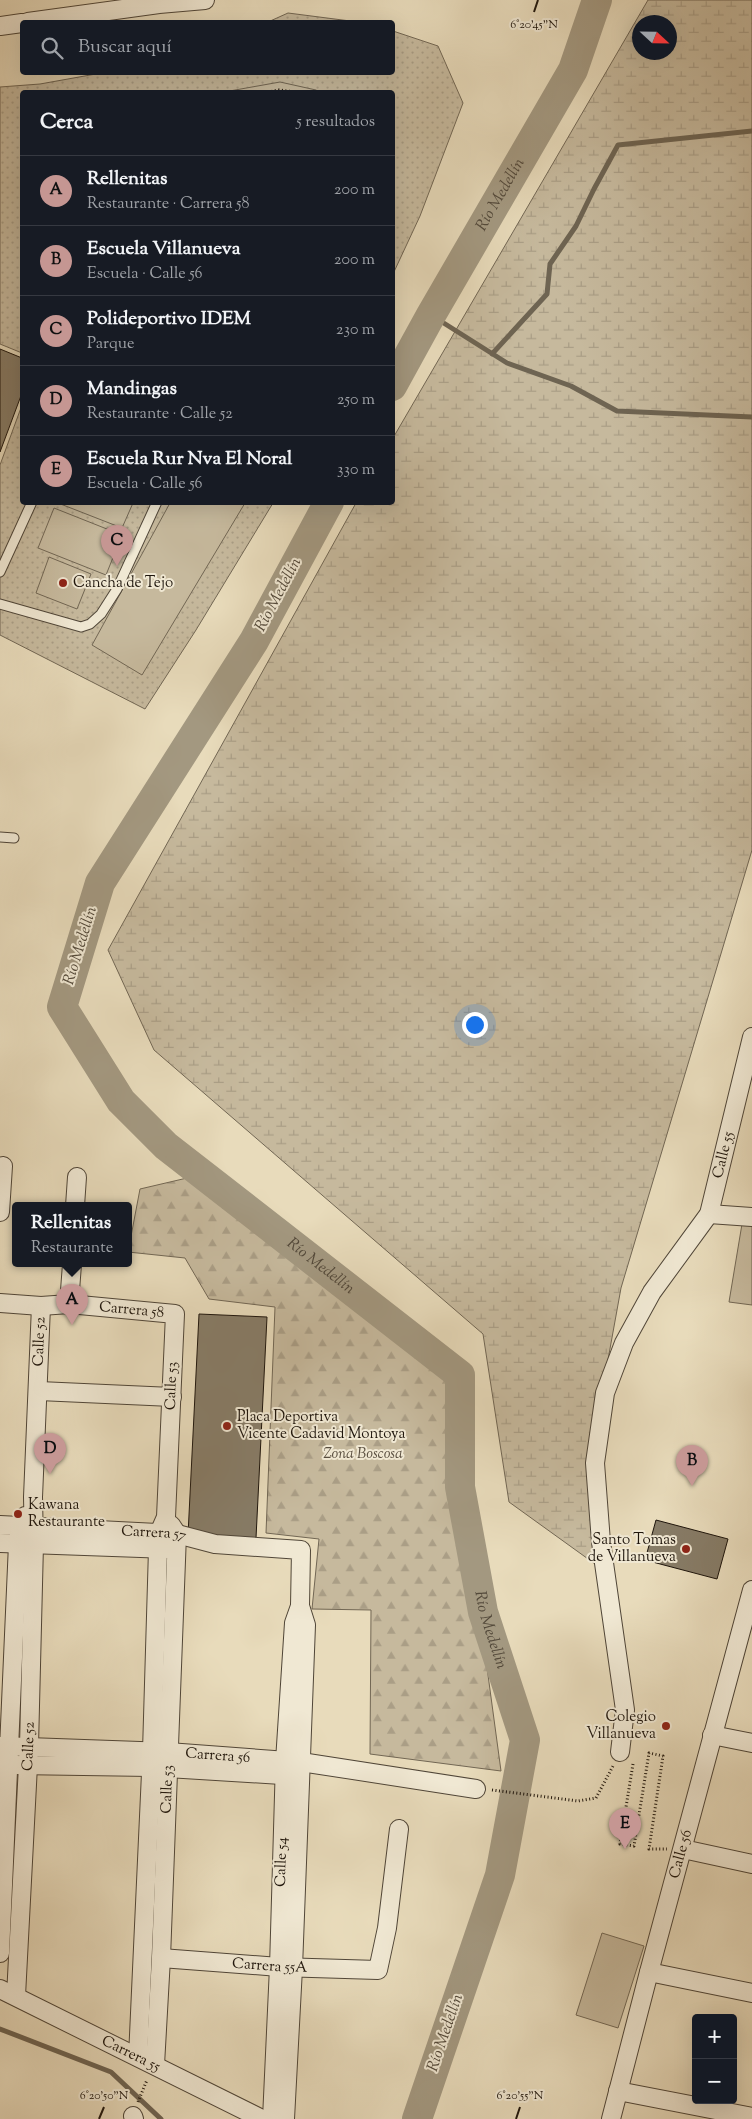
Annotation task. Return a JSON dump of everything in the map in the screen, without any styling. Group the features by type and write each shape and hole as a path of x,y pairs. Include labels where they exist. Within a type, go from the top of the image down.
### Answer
{"street":[{"path":"43,20 159,4 205,0"},
{"path":"0,26 20,23"},
{"name":"Calle 55","path":"709,1214 745,1090 752,1037"},
{"path":"0,1212 3,1166"},
{"path":"75,1202 77,1177"},
{"path":"620,1752 624,1710 601,1542 595,1463 604,1393 624,1343 652,1292 709,1214 752,1217"},
{"path":"69,1304 72,1267"},
{"name":"Carrera 58","path":"0,1303 42,1306 69,1304 175,1314"},
{"name":"Calle 52","path":"0,1953 4,1746 27,1535 33,1497 42,1306"},
{"name":"Calle 53","path":"151,2072 161,1958 159,1541 166,1517 175,1314"},
{"path":"39,1391 172,1397"},
{"path":"166,1517 176,1542"},
{"name":"Carrera 57","path":"0,1525 27,1535 301,1550"},
{"name":"Calle 52","path":"8,1992 29,1746 27,1535"},
{"name":"Carrera 57","path":"0,1543 27,1535"},
{"name":"Calle 53","path":"138,2057 176,1542"},
{"name":"Calle 54","path":"284,2119 286,1967 293,1769 306,1625 300,1606 301,1550"},
{"name":"Calle 56","path":"611,2119 648,1972 683,1849 712,1735 749,1611 752,1590"},
{"path":"712,1735 752,1743"},
{"name":"Carrera 56","path":"4,1746 29,1746 160,1759 374,1774 476,1789"},
{"name":"Carrera 56","path":"4,1765 160,1759"},
{"name":"Carrera 55A","path":"161,1958 286,1967 378,1970 388,1928 399,1829"},
{"path":"683,1849 752,1864"},
{"name":"Calle 54","path":"272,2119 286,1967"},
{"path":"648,1972 752,1993"},
{"name":"Carrera 55","path":"8,1992 138,2057 151,2072 262,2119"},
{"path":"618,2091 752,2116"}],"lane":[{"path":"0,572 31,505"},
{"path":"0,604 81,627 90,624 101,614 117,589 156,505"},
{"path":"0,837 14,838"}],"path":[{"path":"476,1789 578,1801 596,1798 620,1752 634,1753 620,1844 634,1846 649,1753 663,1756 649,1849 683,1849"},
{"path":"142,2091 151,2072"}],"green space":[{"path":"648,0 752,0 752,850 621,1288 590,1459 602,1569 509,1502 483,1334 154,1050 108,950 355,505 395,505 395,435 632,27 632,60 677,60 677,15 639,15"},
{"path":"288,13 342,20 272,20"},
{"path":"395,32 438,46 463,103 420,216 395,270 395,90 20,90 20,352 0,344 0,87 40,84 90,75 395,75"},
{"path":"280,82 316,90 235,90"},
{"path":"20,410 20,505 272,505 196,630 145,709 0,635 0,465"},
{"path":"63,505 132,505 122,528"},
{"path":"169,505 244,505 142,675 92,645"},
{"path":"54,508 122,535 106,575 38,548"},
{"name":"Cancha de Tejo","path":"49,557 91,574 77,609 36,593"},
{"name":"Zona Boscosa","path":"187,1178 447,1372 501,1771 370,1754 371,1610 312,1609 319,1539 266,1533 275,1307 209,1299 185,1258 132,1252 132,1231 140,1189"},
{"path":"743,1218 752,1220 752,1305 729,1302"},
{"path":"602,1933 644,1946 618,2028 576,2015"}],"building":[{"path":"0,349 20,357 20,398 0,452"},
{"name":"Placa Deportiva Vicente Cadavid Montoya","path":"199,1314 267,1317 256,1538 188,1535"},
{"name":"Santo Tomas de Villanueva","path":"656,1520 728,1539 717,1579 645,1560"}],"waterway":[{"name":"Río Medellín","path":"395,381 573,70 597,0"},
{"path":"492,354 547,294 550,264 576,226 618,145 752,131"},
{"path":"431,315 507,363 571,386 617,411 752,417"},
{"name":"Río Medellín","path":"327,505 254,641 100,883 62,1007 121,1101 166,1146 460,1375 460,1487 483,1612 525,1740 500,1875 417,2119"},
{"path":"0,2029 111,2072 161,2119"}],"place":[{"name":"Polideportivo IDEM","path":"117,566"},
{"name":"Cancha de Tejo","path":"63,583"},
{"name":"Rellenitas","path":"72,1325"},
{"name":"Placa Deportiva Vicente Cadavid Montoya","path":"227,1426"},
{"name":"Mandingas","path":"50,1474"},
{"name":"Escuela Villanueva","path":"692,1486"},
{"name":"Kawana Restaurante","path":"18,1514"},
{"name":"Santo Tomas de Villanueva","path":"686,1549"},
{"name":"Colegio Villanueva","path":"666,1726"},
{"name":"Escuela Rur Nva El N0ral","path":"625,1849"}]}
